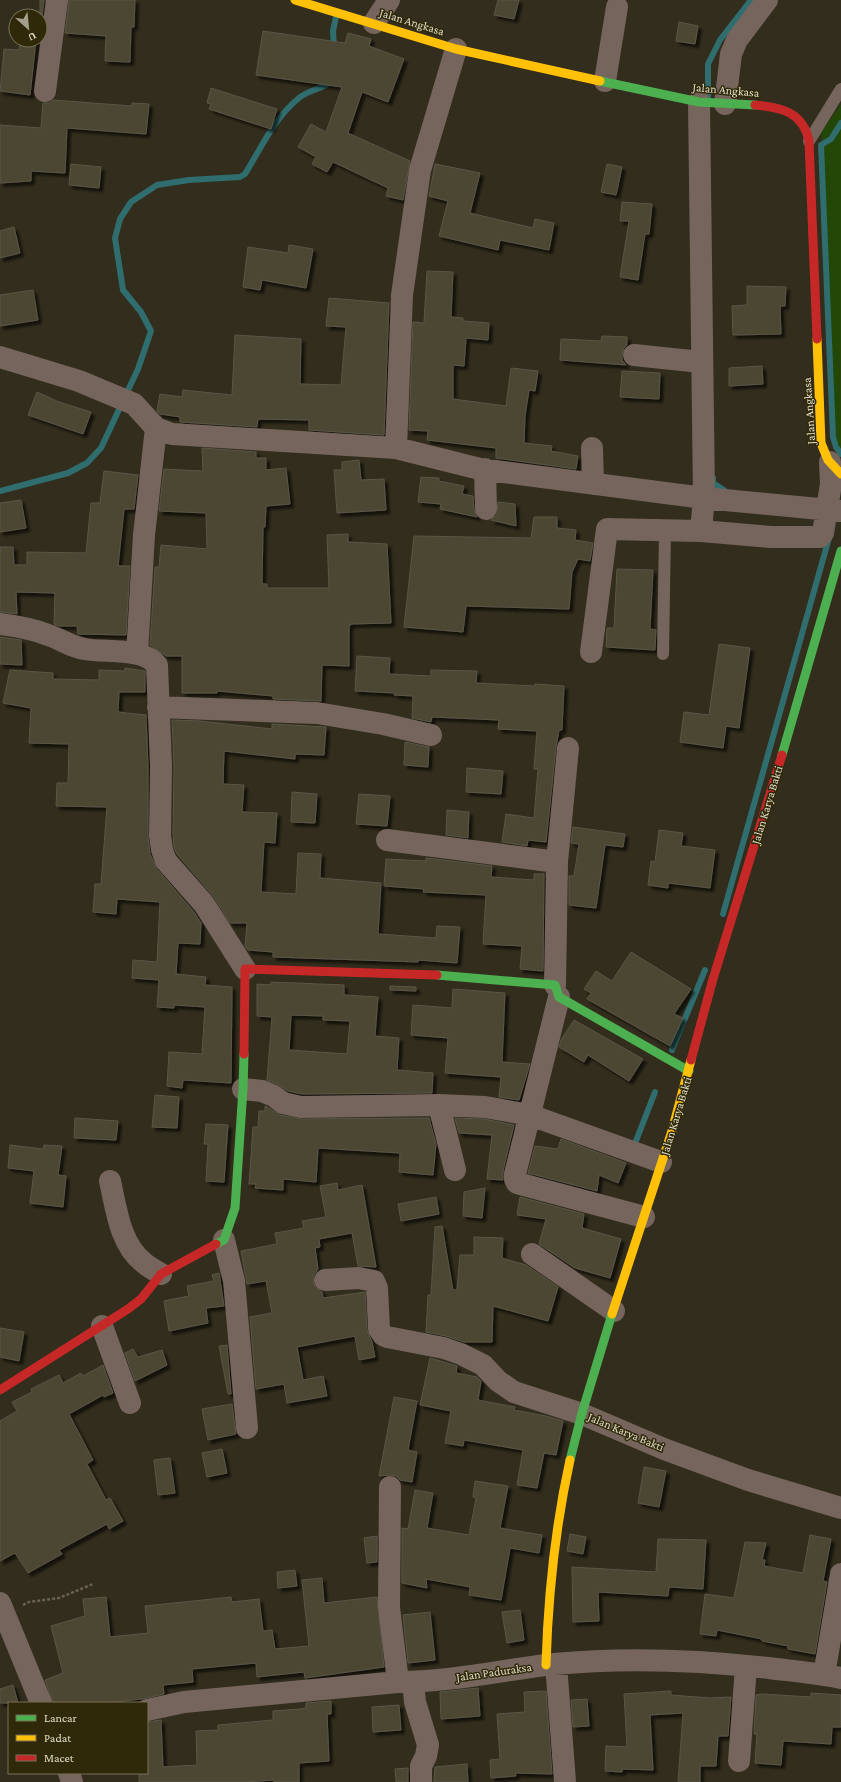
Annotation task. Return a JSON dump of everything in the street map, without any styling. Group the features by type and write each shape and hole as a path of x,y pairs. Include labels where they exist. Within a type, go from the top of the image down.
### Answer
{"street":[{"path":"45,91 57,0"},
{"name":"Jalan Angkasa","path":"295,0 352,16 456,49 711,103 765,106 785,110 802,122 807,131 809,141 821,443 824,453 835,468"},
{"path":"374,23 389,0"},
{"path":"701,532 704,498 701,362 711,103 737,40 768,0"},
{"path":"605,81 617,7"},
{"path":"396,448 402,295 419,177 456,49"},
{"path":"634,355 701,362"},
{"path":"0,358 79,381 124,400 156,428 172,434 396,448 485,470 704,498 834,510"},
{"path":"137,654 144,535 156,428"},
{"path":"592,448 592,484"},
{"path":"591,652 607,529 701,532 771,537 819,537 823,533 834,510 831,484 835,468"},
{"path":"485,470 486,509"},
{"name":"Jalan Karya Bakti","path":"841,551 811,661 739,899 709,991 689,1071 662,1162 582,1414 664,1449 748,1480 841,1508"},
{"path":"0,624 47,634 69,646 85,650 137,654 153,659 159,669 158,707 161,766 160,836 162,850 166,861 204,904 245,968 243,1089 235,1208 224,1240 234,1281 247,1428"},
{"path":"158,707 317,713 388,725 431,735"},
{"path":"568,748 557,862 557,991 515,1179 517,1183 644,1218"},
{"path":"387,840 557,862"},
{"path":"245,968 439,975 557,991 689,1071"},
{"path":"243,1089 262,1091 274,1096 283,1103 301,1106 439,1105 485,1107 530,1116 662,1162"},
{"path":"439,1105 455,1170"},
{"path":"110,1180 121,1227 135,1255 161,1274"},
{"path":"0,1390 102,1326 141,1299 161,1274 224,1240"},
{"path":"532,1254 614,1311"},
{"path":"325,1280 359,1278 374,1281 377,1288 379,1329 382,1335 398,1340 444,1348 461,1354 483,1365 498,1380 514,1392 582,1414 564,1489 552,1566 546,1618 565,1782"},
{"path":"102,1326 130,1403"},
{"path":"390,1487 389,1607 405,1682 415,1702 428,1745 426,1756 420,1766 421,1782"},
{"path":"833,1676 841,1574"},
{"path":"2,1608 41,1702"},
{"name":"Jalan Paduraksa","path":"148,1710 184,1702 405,1682 551,1665 630,1660 687,1660 833,1676"},
{"path":"739,1760 746,1666"}],"lane":[{"path":"809,141 841,89"},
{"path":"663,654 665,531"}],"path":[{"path":"2,1608 29,1602 59,1598 93,1584"}],"green space":[{"path":"841,104 841,453 832,435 821,133"}],"building":[{"path":"40,0 44,0 43,8 40,8"},
{"path":"69,0 135,0 134,27 131,27 130,62 105,61 106,36 65,33"},
{"path":"498,0 519,0 514,19 494,15"},
{"path":"679,22 698,26 695,44 676,41"},
{"path":"263,31 345,43 348,33 371,39 369,46 404,59 388,102 362,92 348,133 410,161 403,200 386,196 388,188 333,162 327,172 312,164 316,157 298,147 311,124 326,132 342,87 256,75"},
{"path":"19,48 35,48 30,95 0,91 4,49 19,50"},
{"path":"211,88 277,109 271,129 209,109 211,104 207,103"},
{"path":"53,100 132,106 132,103 149,104 146,134 67,128 65,173 31,171 31,181 0,183 0,125 41,128 43,103 49,103"},
{"path":"71,164 101,167 99,188 69,185"},
{"path":"435,164 480,173 470,213 533,228 535,219 554,223 549,250 500,240 498,250 439,236 448,201 429,196"},
{"path":"607,164 622,167 616,195 601,192"},
{"path":"622,202 652,204 649,234 645,234 638,280 620,277 629,221 620,221"},
{"path":"14,227 20,253 0,258 0,231"},
{"path":"289,245 313,249 306,288 262,280 260,290 243,287 248,247 288,253"},
{"path":"427,271 453,272 451,317 463,318 463,321 489,323 488,340 466,338 464,366 453,365 453,399 506,406 511,368 538,371 535,391 529,390 525,416 524,443 552,446 551,451 578,456 576,469 496,458 496,448 427,440 428,431 409,430 413,322 424,323"},
{"path":"747,286 786,287 785,306 780,306 781,334 733,335 732,306 747,305"},
{"path":"33,290 38,320 0,326 0,295"},
{"path":"329,298 389,303 384,435 309,430 309,420 258,419 257,427 180,422 180,417 160,414 157,411 160,394 182,397 183,390 232,395 235,335 301,339 300,384 341,385 346,327 326,326"},
{"path":"602,336 627,337 627,345 622,354 622,360 626,365 560,360 561,339 601,341"},
{"path":"762,366 763,384 729,386 729,368"},
{"path":"622,371 660,373 659,399 620,397"},
{"path":"37,392 59,402 91,412 83,434 28,415"},
{"path":"202,448 256,452 256,458 266,458 266,470 286,468 290,504 266,506 265,527 263,527 262,584 267,584 267,588 329,588 327,535 348,534 348,542 387,544 391,623 349,625 349,666 322,665 321,701 273,699 273,696 217,691 217,693 182,693 182,656 166,656 150,645 155,567 159,567 161,545 207,549 206,513 159,511 164,469 203,471"},
{"path":"359,460 361,480 384,479 386,510 337,513 334,470 342,470 342,462"},
{"path":"104,471 138,475 134,509 124,509 118,566 130,566 126,635 78,634 77,626 59,626 54,624 55,593 16,592 17,614 0,612 0,547 13,547 14,565 27,565 27,552 86,553 91,503 100,503"},
{"path":"421,477 439,478 439,481 464,486 462,494 473,496 474,510 477,517 440,509 441,504 418,502"},
{"path":"21,500 26,528 0,532 0,503"},
{"path":"498,502 515,504 516,526 491,520 497,515"},
{"path":"534,517 557,517 557,528 576,530 575,540 593,543 590,561 578,559 572,572 569,609 466,606 463,632 404,627 414,536 531,538"},
{"path":"617,569 653,570 650,629 656,630 655,650 606,647 607,628 614,628"},
{"path":"0,637 21,640 22,665 0,664"},
{"path":"719,644 750,648 739,728 726,726 723,748 680,742 684,712 709,715"},
{"path":"357,656 390,658 389,674 431,676 431,670 477,671 476,683 564,686 562,730 559,730 556,747 546,842 528,840 527,846 502,842 506,814 534,818 538,769 534,769 537,731 498,729 499,720 432,717 431,722 412,718 413,696 394,695 395,693 355,691"},
{"path":"125,668 145,671 145,692 119,692 118,712 146,715 148,836 150,854 157,869 194,912 201,923 200,944 178,943 176,974 206,977 205,985 232,987 231,1083 183,1080 182,1088 167,1086 169,1052 202,1054 205,1007 174,1005 174,1008 157,1007 159,980 132,978 133,960 157,962 160,902 117,899 116,914 93,912 95,884 101,884 107,807 56,806 57,783 68,783 69,744 29,743 31,708 3,703 10,670 53,673 53,679 99,680 99,670 125,671"},
{"path":"172,720 200,721 272,729 272,724 326,727 324,755 295,754 295,759 224,751 223,784 244,785 242,812 277,813 275,843 264,842 261,892 296,894 298,853 321,854 320,878 381,883 378,934 436,938 437,926 460,927 457,963 418,960 418,962 273,957 273,952 248,950 245,946 247,923 230,923 214,897 177,854 174,847 174,766"},
{"path":"405,742 429,747 428,767 404,765"},
{"path":"467,768 503,771 501,794 466,792"},
{"path":"292,792 317,794 315,823 291,822"},
{"path":"359,794 390,796 387,826 356,824"},
{"path":"447,810 469,812 468,838 446,835"},
{"path":"573,827 625,834 623,847 605,845 596,908 569,905 569,876 574,876 579,844 571,843"},
{"path":"659,830 683,833 681,846 715,850 710,888 668,883 668,888 648,885 651,861 655,862"},
{"path":"426,858 492,866 491,877 534,880 534,874 544,874 543,971 520,969 522,946 483,944 486,895 423,892 424,889 384,886 386,859 426,861"},
{"path":"631,952 691,989 674,1014 683,1018 670,1046 587,999 591,993 584,989 596,971 612,981"},
{"path":"271,982 344,985 344,995 378,997 375,1036 399,1038 397,1070 433,1073 432,1093 302,1094 288,1091 267,1080 272,1017 257,1016 257,984 271,985","holes":["291,1015 323,1016 323,1020 350,1021 347,1054 289,1050"]},
{"path":"390,986 416,987 416,991 390,990"},
{"path":"453,989 505,993 502,1062 530,1064 519,1100 499,1097 501,1077 445,1073 448,1038 411,1035 413,1005 452,1008"},
{"path":"574,1020 643,1059 629,1081 588,1055 584,1062 559,1047 561,1040"},
{"path":"155,1095 179,1097 177,1128 152,1127"},
{"path":"265,1106 280,1115 301,1119 429,1118 436,1144 433,1175 399,1172 400,1153 318,1148 316,1182 283,1179 283,1190 255,1188 256,1184 249,1184 253,1127 258,1127 259,1111 265,1111"},
{"path":"75,1118 118,1121 116,1140 74,1138"},
{"path":"455,1118 484,1119 514,1125 503,1171 503,1180 487,1179 492,1135 459,1133"},
{"path":"206,1124 228,1125 224,1182 206,1181 208,1144 204,1144"},
{"path":"561,1139 626,1163 618,1183 599,1175 597,1191 528,1173 535,1146 558,1149"},
{"path":"10,1145 43,1149 44,1145 62,1146 58,1175 66,1176 63,1207 30,1203 34,1171 8,1168"},
{"path":"337,1183 338,1190 362,1185 376,1267 358,1266 352,1233 319,1239 320,1247 315,1248 318,1269 314,1275 313,1281 315,1287 322,1292 323,1298 365,1292 367,1330 372,1342 375,1357 359,1360 355,1336 297,1347 303,1380 323,1376 327,1396 287,1403 284,1384 256,1389 250,1317 272,1313 266,1281 247,1284 241,1251 277,1244 275,1233 304,1228 302,1221 326,1217 320,1186"},
{"path":"485,1188 482,1218 463,1216 464,1192"},
{"path":"436,1197 439,1214 401,1221 398,1204"},
{"path":"520,1197 584,1214 582,1228 621,1239 610,1278 575,1268 539,1244 546,1219 517,1215"},
{"path":"442,1226 453,1290 457,1290 460,1255 474,1255 474,1237 503,1238 502,1258 526,1265 558,1287 548,1321 493,1306 492,1342 464,1342 446,1336 426,1332 428,1295 431,1295 435,1227"},
{"path":"219,1273 224,1306 206,1308 208,1323 169,1331 164,1301 189,1296 187,1286 214,1281 212,1275"},
{"path":"0,1328 24,1332 19,1361 0,1357"},
{"path":"227,1345 231,1394 228,1394 219,1346"},
{"path":"133,1349 138,1357 162,1350 167,1365 135,1381 125,1353"},
{"path":"430,1358 457,1366 456,1373 477,1377 481,1381 478,1400 515,1407 514,1410 563,1421 556,1455 544,1453 537,1488 517,1485 523,1450 464,1440 463,1446 445,1443 451,1411 420,1405"},
{"path":"103,1365 113,1393 104,1397 103,1395 69,1414 93,1460 87,1464 106,1500 110,1498 123,1521 109,1529 107,1524 59,1550 62,1554 28,1573 15,1553 0,1561 0,1421 17,1411 12,1402 32,1392 31,1389 59,1375 63,1383 81,1373 83,1376"},
{"path":"394,1397 417,1401 408,1450 417,1452 412,1482 400,1480 396,1476 379,1476"},
{"path":"232,1404 236,1434 208,1440 202,1409"},
{"path":"222,1449 227,1473 207,1477 202,1453"},
{"path":"170,1458 175,1493 158,1495 154,1460"},
{"path":"644,1467 666,1471 659,1507 638,1503"},
{"path":"475,1481 508,1486 500,1528 542,1535 539,1553 510,1548 501,1600 469,1595 470,1587 426,1579 427,1588 402,1583 402,1528 408,1529 415,1490 433,1493 427,1528 469,1535 476,1498 473,1497"},
{"path":"570,1534 586,1537 583,1554 567,1551"},
{"path":"810,1535 831,1539 823,1581 827,1582 815,1654 788,1649 788,1646 762,1641 762,1639 717,1630 716,1636 700,1634 705,1594 734,1598 745,1542 766,1543 762,1560 765,1560 764,1566 803,1573"},
{"path":"377,1536 377,1562 367,1563 364,1538"},
{"path":"658,1539 706,1540 703,1589 669,1587 668,1596 598,1592 599,1621 573,1622 572,1567 656,1572"},
{"path":"295,1570 297,1586 278,1588 277,1572"},
{"path":"322,1578 324,1603 377,1597 384,1667 305,1678 304,1672 257,1677 256,1663 192,1669 193,1682 163,1685 164,1694 142,1699 113,1702 53,1702 45,1680 63,1673 51,1626 85,1616 83,1599 106,1597 110,1637 148,1633 145,1606 231,1597 232,1602 259,1599 263,1631 272,1630 275,1649 309,1646 302,1580"},
{"path":"520,1610 524,1640 507,1643 502,1612"},
{"path":"430,1612 435,1660 408,1663 403,1615"},
{"path":"13,1685 18,1702 0,1703 0,1689"},
{"path":"478,1688 480,1716 441,1719 440,1692"},
{"path":"546,1691 552,1774 515,1773 516,1776 491,1778 490,1760 500,1759 497,1714 525,1712 524,1692"},
{"path":"671,1691 671,1695 710,1698 731,1697 728,1736 718,1736 716,1766 700,1766 700,1782 678,1782 683,1713 650,1715 653,1770 622,1769 622,1772 605,1771 606,1746 627,1747 624,1694"},
{"path":"811,1693 841,1695 841,1727 832,1727 831,1744 783,1741 781,1765 755,1763 757,1734 754,1734 756,1695 762,1694 811,1697"},
{"path":"587,1699 589,1726 573,1727 571,1700"},
{"path":"331,1701 331,1714 327,1714 329,1761 299,1763 299,1782 274,1782 274,1780 243,1782 139,1782 139,1774 148,1774 148,1722 161,1720 163,1767 197,1765 196,1731 218,1730 218,1725 273,1720 273,1711 306,1708 306,1703"},
{"path":"399,1705 401,1730 373,1732 372,1707"},
{"path":"467,1764 468,1782 434,1782 435,1767"},
{"path":"408,1768 408,1782 396,1782 395,1769"}],"waterway":[{"path":"708,99 708,64 720,40 751,0"},
{"path":"334,48 333,31 336,17"},
{"path":"0,491 68,473 87,463 101,448 138,369 151,331 141,312 123,290 115,238 120,219 131,202 157,185 189,180 240,177 245,174 269,133 290,106 303,95 332,81"},
{"path":"841,123 831,139 821,145 833,437 836,447 841,454"},
{"path":"713,478 713,483 724,490"},
{"path":"723,914 829,538"},
{"path":"672,1050 705,970"},
{"path":"634,1146 655,1092"}],"traffic: fast":[{"path":"600,81 699,102 755,105"},
{"path":"782,755 841,551"},
{"path":"437,975 555,985 559,997 689,1071"},
{"path":"216,1244 224,1240 235,1208 244,1054"},
{"path":"570,1460 582,1413 612,1314"}],"traffic: slow":[{"path":"295,0 456,49 600,81"},
{"path":"817,339 821,443 828,460 841,474"},
{"path":"612,1314 672,1131 691,1060"},
{"path":"546,1665 548,1613 553,1562 560,1511 570,1460"}],"traffic: jam":[{"path":"755,105 774,107 790,113 802,123 809,141 817,339"},
{"path":"691,1060 713,979 782,755"},
{"path":"244,1054 245,969 437,975"},
{"path":"0,1390 128,1309 141,1299 161,1274 216,1244"}]}
